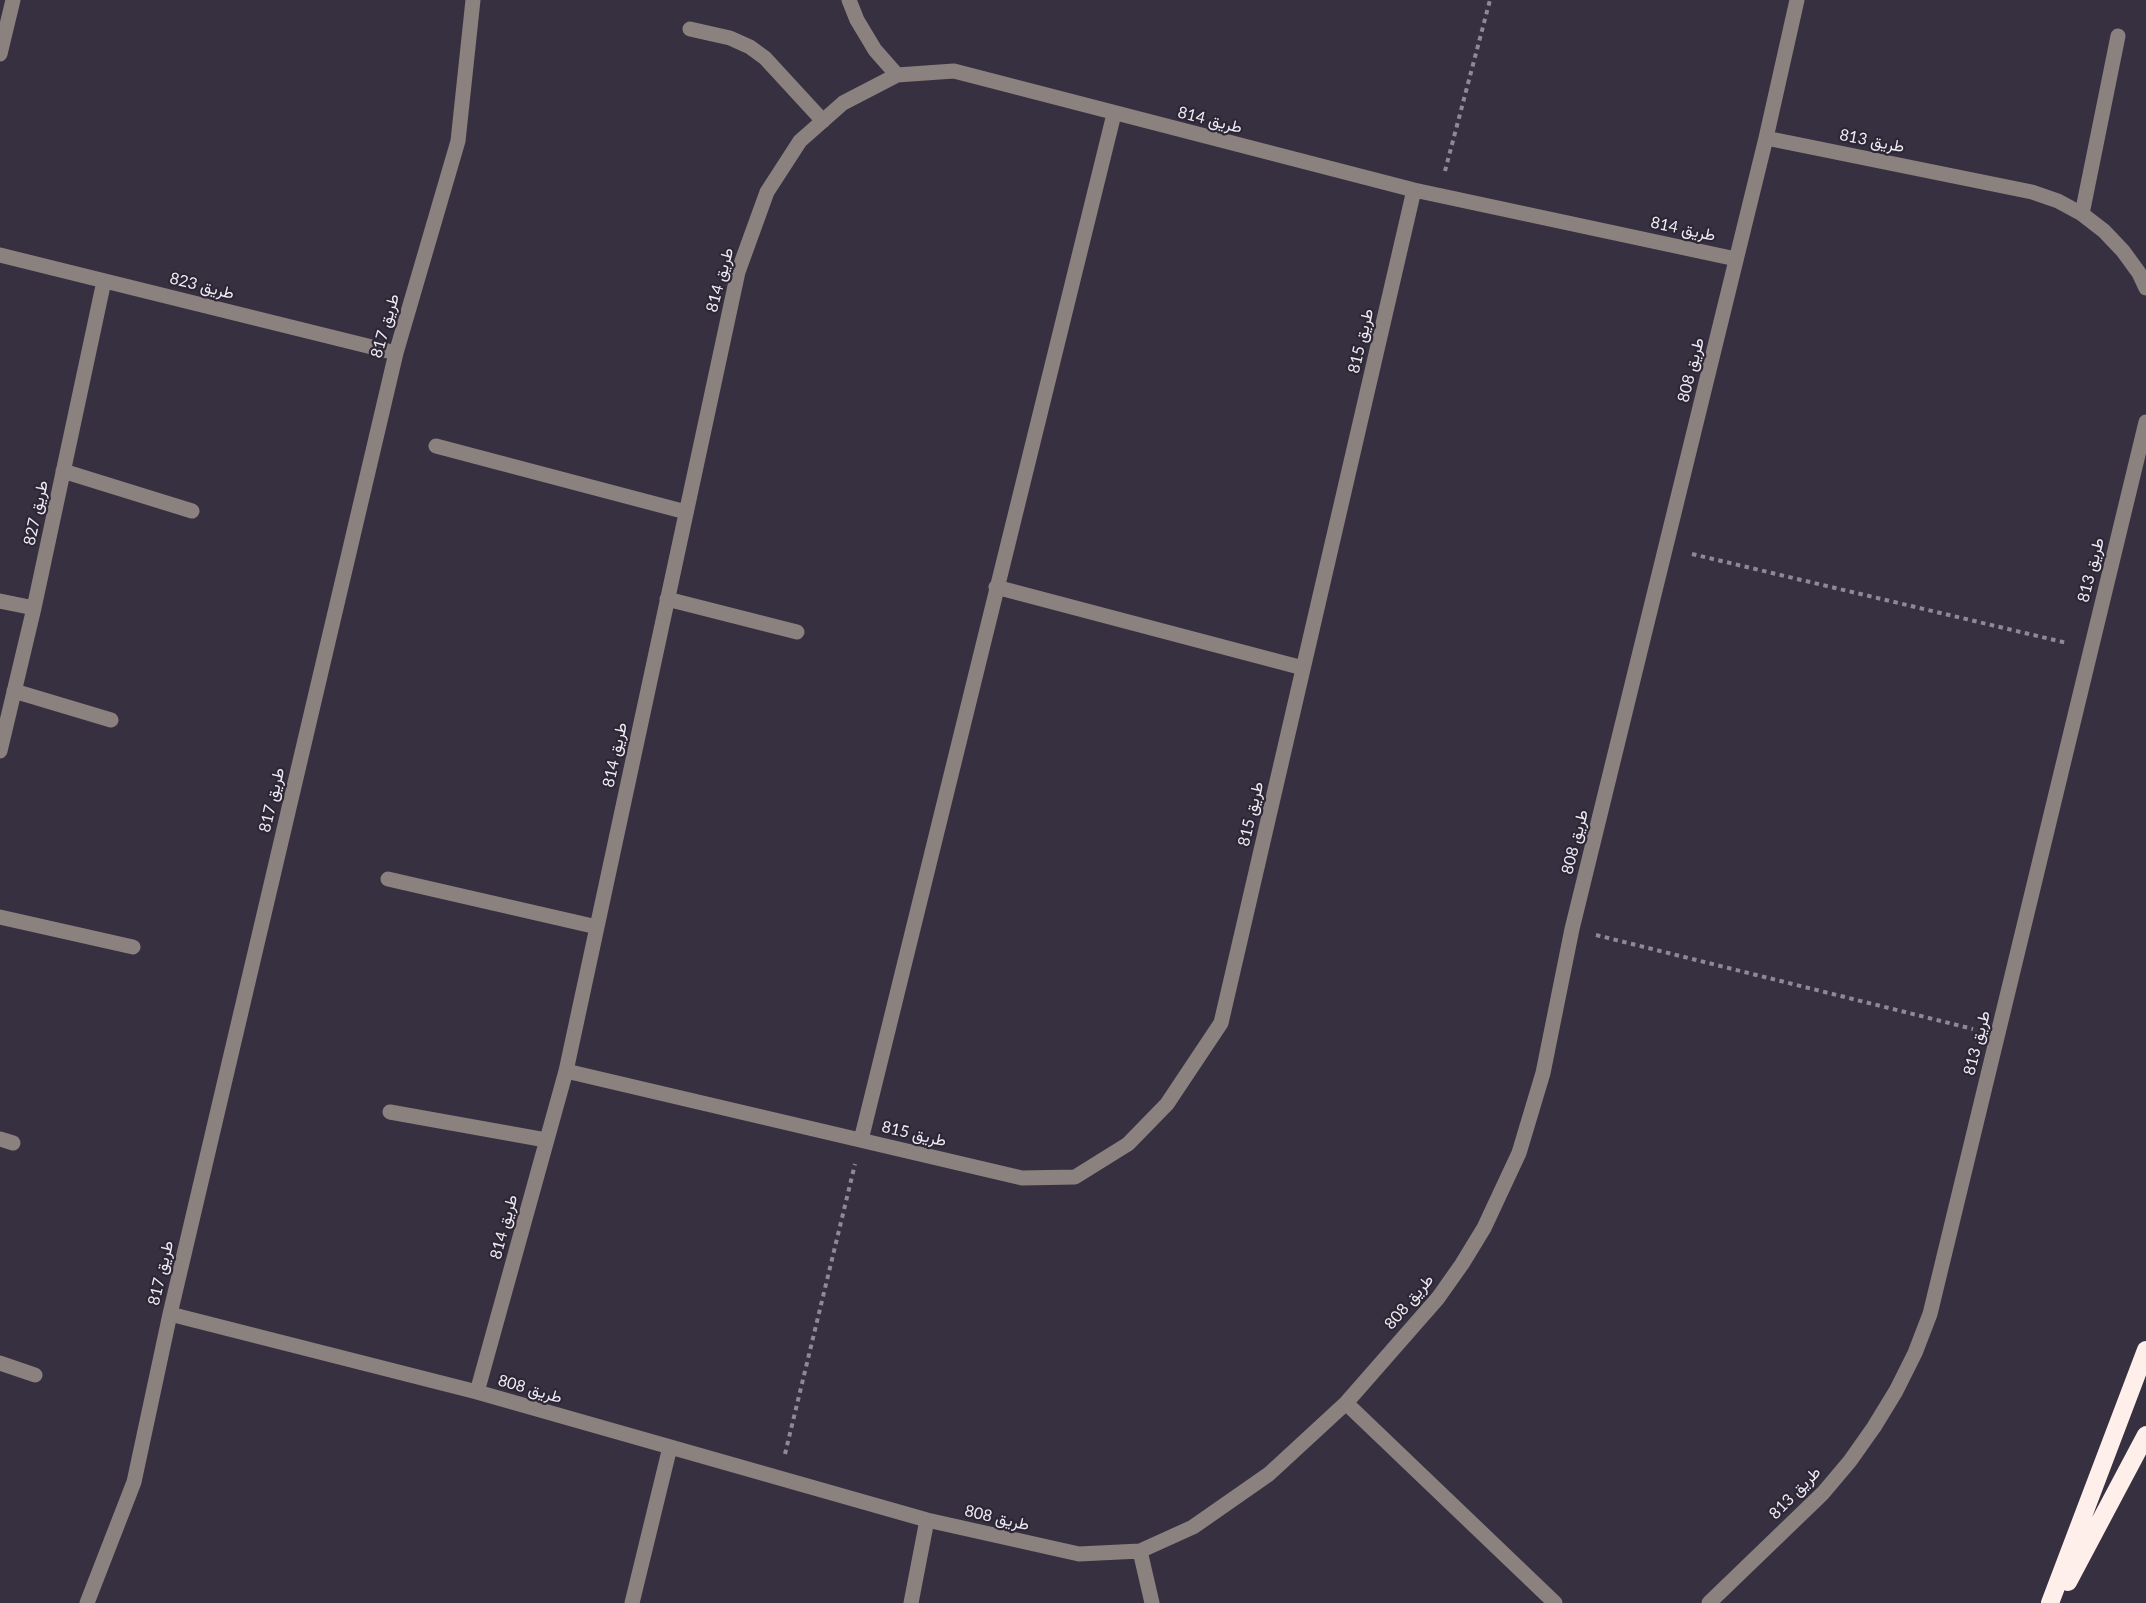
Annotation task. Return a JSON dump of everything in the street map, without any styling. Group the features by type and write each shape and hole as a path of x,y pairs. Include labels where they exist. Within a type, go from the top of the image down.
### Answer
{"highway":[{"path":"2050,1603 2146,1350"},
{"path":"2057,1603 2146,1435"}],"street":[{"path":"0,54 13,0"},
{"name":"طريق 817","path":"87,1603 134,1482 170,1314 396,353 458,141 473,0"},
{"path":"849,0 874,50 897,75"},
{"name":"طريق 808","path":"170,1314 477,1392 927,1520 1078,1554 1140,1551 1193,1527 1269,1474 1346,1403 1438,1298 1462,1264 1503,1191 1519,1153 1532,1113 1572,929 1737,259 1797,0"},
{"path":"690,28 730,38 758,52 778,70 823,121"},
{"path":"2082,214 2118,36"},
{"name":"طريق 814","path":"477,1392 566,1071 738,272 767,192 800,141 843,104 897,75 954,71 1414,190 1737,259"},
{"name":"طريق 815","path":"861,1140 1114,114"},
{"name":"طريق 813","path":"1766,138 2031,192 2058,201 2082,214 2104,231 2123,251 2139,273 2146,288"},
{"name":"طريق 815","path":"566,1071 1022,1178 1075,1177 1128,1144 1167,1104 1221,1023 1414,190"},
{"name":"طريق 823","path":"0,255 396,353"},
{"name":"طريق 827","path":"0,751 34,609 104,281"},
{"name":"طريق 813","path":"1708,1603 1822,1493 1856,1452 1896,1391 1915,1353 1930,1314 2146,422"},
{"path":"436,446 686,512"},
{"path":"63,471 192,511"},
{"path":"996,587 1303,668"},
{"path":"667,599 797,632"},
{"path":"0,601 34,609"},
{"path":"14,691 111,720"},
{"path":"388,879 597,927"},
{"path":"0,917 133,947"},
{"path":"390,1112 546,1140"},
{"path":"0,1363 35,1375"},
{"path":"1346,1403 1555,1603"},
{"path":"632,1603 670,1447"},
{"path":"911,1603 927,1520"},
{"path":"1140,1551 1152,1603"}],"path":[{"path":"1439,196 1490,0"},
{"path":"1665,547 2091,648"},
{"path":"1572,929 1997,1035"},
{"path":"779,1478 861,1140"}]}
